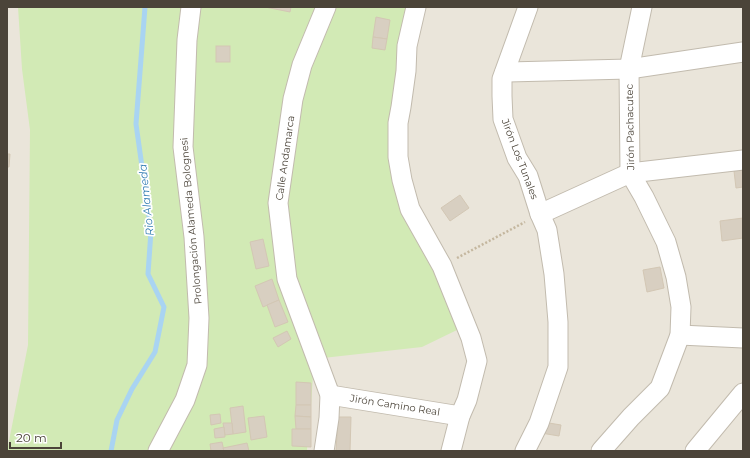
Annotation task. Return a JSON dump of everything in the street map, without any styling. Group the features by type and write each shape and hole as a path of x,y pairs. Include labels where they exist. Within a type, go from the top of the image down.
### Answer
{"street":[{"name":"Prolongación Alameda Bolognesi","path":"158,451 185,400 197,365 199,318 196,266 183,147 187,40 191,7"},
{"name":"Calle Andamarca","path":"324,451 329,418 330,395 287,279 278,203 293,99 302,65 326,7"},
{"path":"416,7 407,46 402,107 398,123 398,156 402,180 410,209 442,266 471,338 477,361 467,400 460,416 451,451"},
{"name":"Jirón Los Tunales","path":"525,451 539,423 558,367 558,322 554,274 547,230 540,214 528,176 517,158 504,119 502,96 502,79 528,7"},
{"name":"Jirón Pachacutec","path":"601,451 631,417 660,388 680,335 681,307 676,277 666,242 644,197 630,173 629,69 642,7"},
{"path":"505,72 629,69 743,52"},
{"path":"540,214 630,173 743,160"},
{"path":"680,335 743,338"},
{"path":"695,451 743,393"},
{"name":"Jirón Camino Real","path":"330,395 460,416"}],"path":[{"path":"442,266 540,214"}],"shaded area":[{"path":"7,7 743,7 743,451 307,451 312,378 7,451"}],"green space":[{"path":"18,7 410,7 394,151 451,287 457,330 422,347 314,359 307,451 7,451 28,345 30,130 22,69"}],"building":[{"path":"265,7 291,7 290,12"},
{"path":"376,17 390,20 387,39 373,37"},
{"path":"373,37 387,39 385,50 372,48"},
{"path":"216,46 230,46 230,62 216,62"},
{"path":"7,154 10,154 9,167 7,167"},
{"path":"743,170 743,187 736,188 734,171"},
{"path":"460,195 469,208 450,221 441,208"},
{"path":"743,218 743,238 722,241 720,221"},
{"path":"263,239 269,266 256,269 250,242"},
{"path":"660,267 664,288 647,292 643,270"},
{"path":"272,279 279,300 263,307 255,286"},
{"path":"279,300 288,322 275,327 267,305"},
{"path":"287,331 291,339 278,347 273,338"},
{"path":"296,382 311,383 311,405 296,405"},
{"path":"296,405 311,405 311,417 295,416"},
{"path":"243,406 246,432 233,434 230,408"},
{"path":"220,414 221,423 211,425 210,415"},
{"path":"264,416 267,437 251,440 248,418"},
{"path":"295,416 311,417 311,429 296,429"},
{"path":"338,417 351,417 350,451 336,451"},
{"path":"543,422 561,425 559,436 541,433"},
{"path":"223,423 232,423 233,434 225,435"},
{"path":"224,427 225,437 215,438 214,429"},
{"path":"292,429 311,429 311,447 292,446"},
{"path":"222,442 224,451 211,451 210,444"},
{"path":"247,443 249,451 224,451 223,448"}],"waterway":[{"name":"Rio Alameda","path":"111,451 117,420 132,389 155,352 164,307 148,274 151,231 136,124 145,7"}]}
